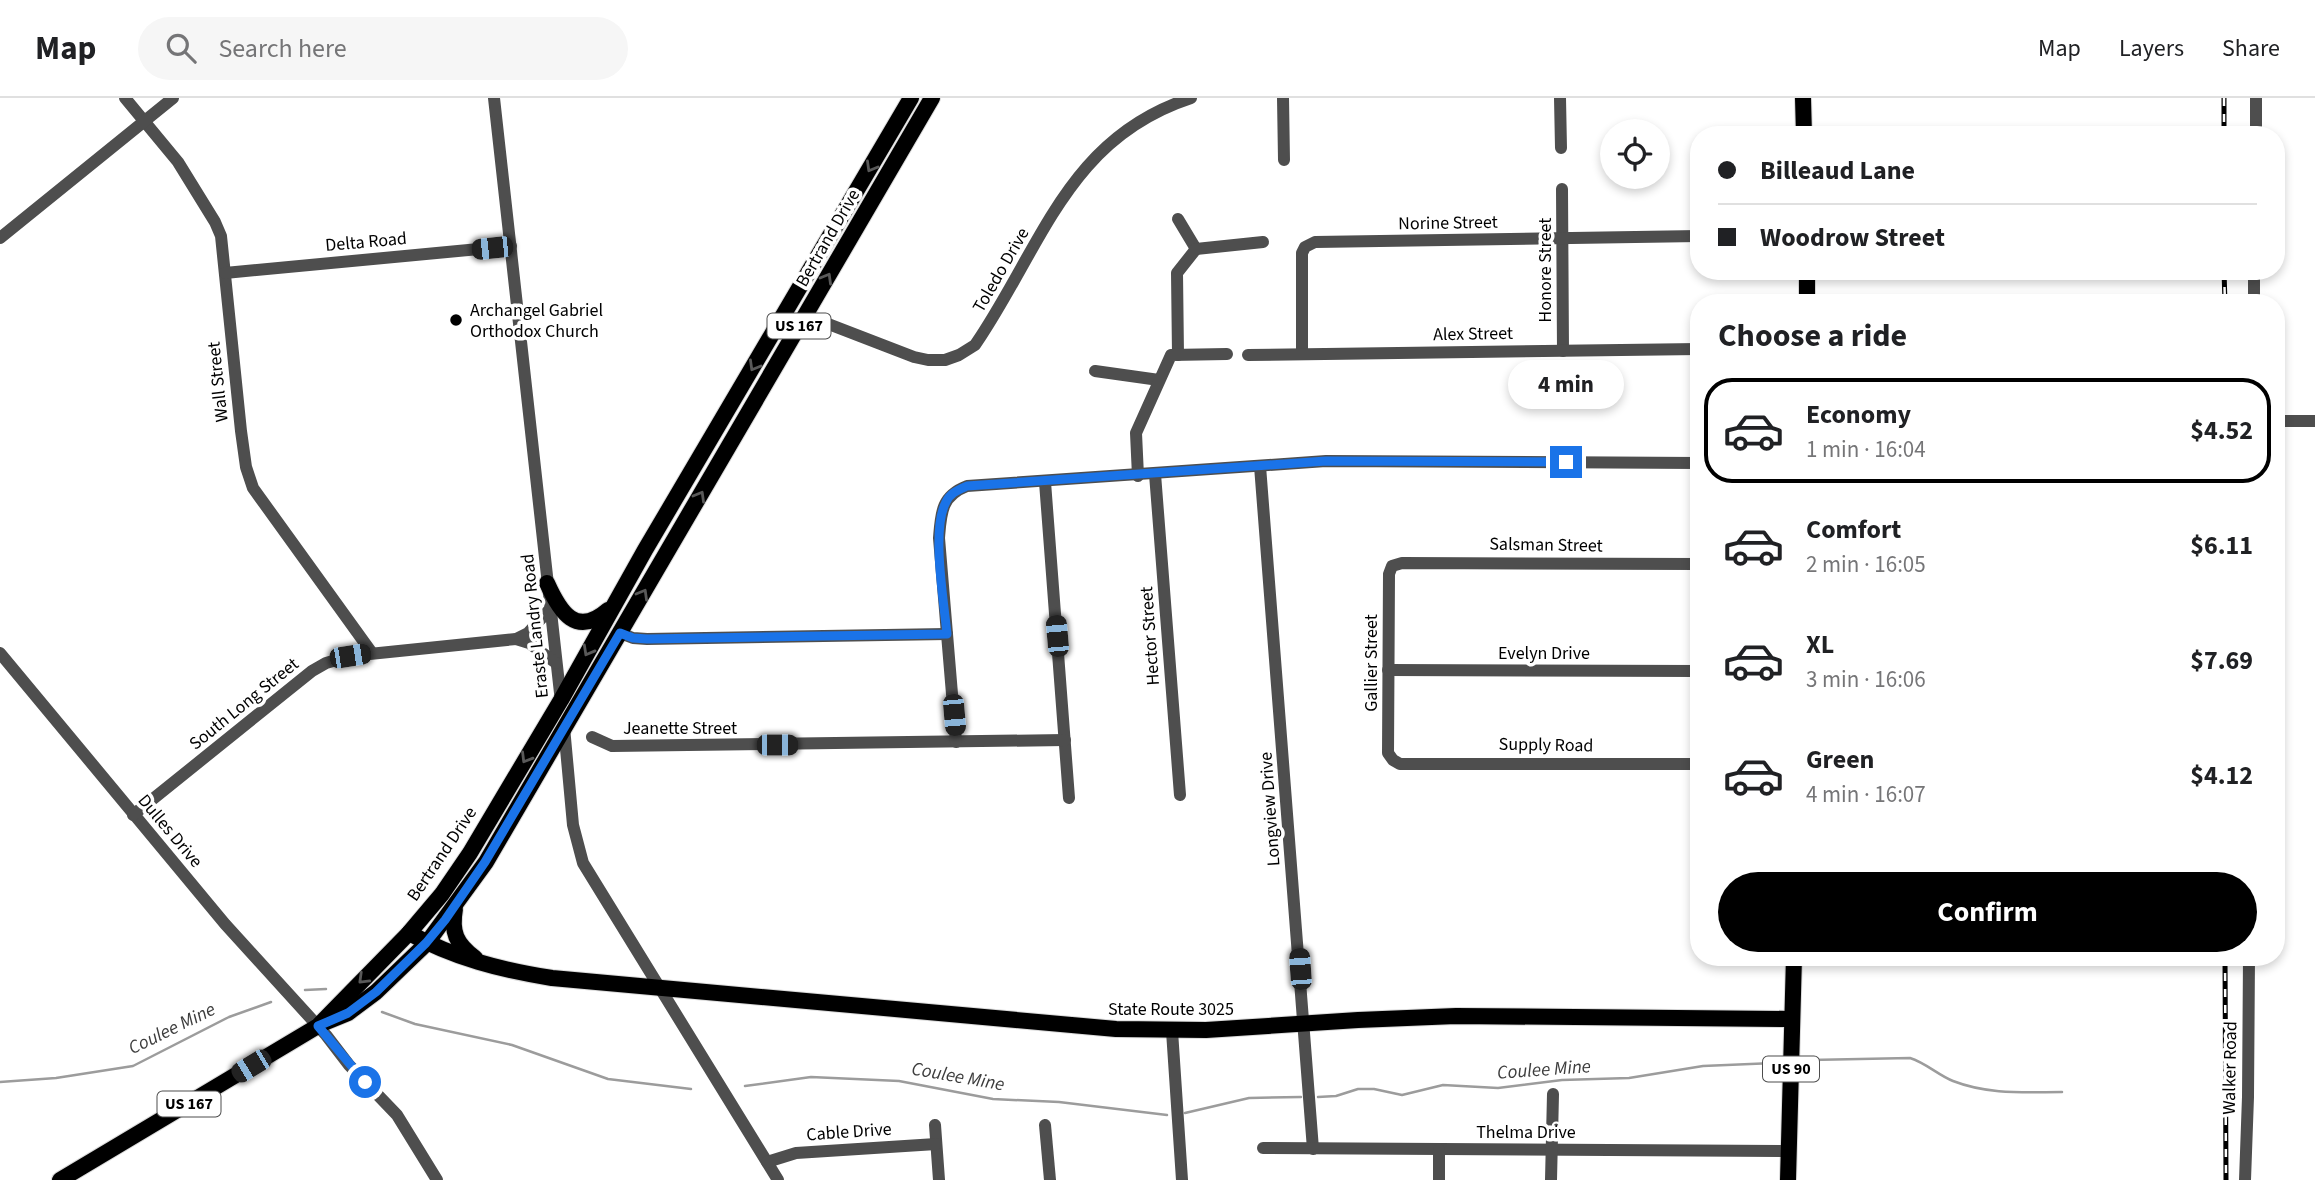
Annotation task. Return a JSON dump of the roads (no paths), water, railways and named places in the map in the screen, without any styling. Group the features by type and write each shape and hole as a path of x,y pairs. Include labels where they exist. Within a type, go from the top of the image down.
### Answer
{"main road":[{"name":"Bertrand Drive","path":"318,1026 410,933 459,870 561,700 613,606 911,98"},
{"name":"Bertrand Drive","path":"60,1180 318,1026 348,1013 376,992 426,943 456,906 564,729 932,98"},
{"path":"1803,98 1804,126"},
{"path":"547,583 557,605 565,615 574,620 593,620 613,606"},
{"path":"456,906 453,930 456,941 482,964"},
{"name":"State Route 3025","path":"410,933 426,943 482,964 552,978 1068,1026 1171,1031 1456,1016 1792,1019"},
{"name":"US 90","path":"1788,1180 1794,966"}],"street":[{"name":"Wall Street","path":"125,98 178,162 215,222 222,243 241,431 249,477 270,514 372,653"},
{"path":"0,238 173,98"},
{"name":"Eraste Landry Road","path":"494,98 573,825 583,863 778,1180"},
{"name":"Toledo Drive","path":"805,316 914,357 936,360 959,355 975,345 1063,196 1092,159 1120,133 1139,120 1191,98"},
{"path":"1283,98 1284,160"},
{"path":"1560,98 1561,148"},
{"path":"2256,98 2256,126"},
{"name":"Honore Street","path":"1562,189 1563,351"},
{"path":"1178,219 1196,249"},
{"name":"Norine Street","path":"1302,353 1301,262 1303,250 1315,242 1690,236"},
{"path":"1178,355 1177,273 1196,249 1263,242"},
{"name":"Delta Road","path":"225,273 511,246"},
{"name":"Alex Street","path":"1248,355 1690,349"},
{"path":"1138,476 1136,433 1171,355 1227,354"},
{"path":"1095,371 1159,380"},
{"path":"2285,421 2315,421"},
{"path":"721,423 735,434"},
{"path":"956,742 939,538 942,510 951,494 967,486 1326,461 1690,463"},
{"name":"Longview Drive","path":"1260,466 1313,1149"},
{"name":"Hector Street","path":"1155,474 1180,795"},
{"path":"1045,482 1069,798"},
{"name":"Salsman Street","path":"1392,566 1402,563 1474,562 1690,564"},
{"name":"Gallier Street","path":"1392,566 1389,574 1388,753 1393,760"},
{"path":"516,639 528,633 550,609"},
{"path":"620,633 647,639 947,634"},
{"path":"516,639 529,643 556,663"},
{"name":"South Long Street","path":"133,815 312,671 326,663 372,653 516,639"},
{"name":"Dulles Drive","path":"0,653 225,924 318,1026 349,1065 397,1115 438,1180"},
{"name":"Evelyn Drive","path":"1388,670 1690,671"},
{"name":"Jeanette Street","path":"592,737 612,746 1065,740"},
{"name":"Supply Road","path":"1393,760 1400,764 1690,764"},
{"name":"Walker Road","path":"2245,1180 2249,966"},
{"path":"1171,1031 1182,1180"},
{"path":"1551,1180 1553,1094"},
{"path":"935,1125 939,1180"},
{"path":"1045,1125 1050,1180"},
{"name":"Cable Drive","path":"767,1162 796,1153 936,1144"},
{"name":"Thelma Drive","path":"1263,1148 1789,1151"},
{"path":"1439,1150 1439,1180"}],"waterway":[{"name":"Coulee Mine","path":"305,990 326,989"},
{"name":"Coulee Mine","path":"0,1082 56,1078 133,1066 229,1017 271,1002"},
{"name":"Coulee Mine","path":"382,1012 415,1024 512,1045 608,1079 691,1089"},
{"name":"Coulee Mine","path":"1810,1060 1910,1058 1953,1081 1980,1089 2062,1092"},
{"name":"Coulee Mine","path":"1318,1097 1336,1096 1358,1089 1374,1089 1402,1095 1443,1085 1498,1088 1562,1080 1629,1078 1703,1066 1774,1063"},
{"name":"Coulee Mine","path":"745,1086 811,1077 899,1081 993,1099 1059,1102 1167,1115"},
{"name":"Coulee Mine","path":"1185,1113 1249,1098 1301,1097"}],"railway":[{"path":"2224,98 2224,126"},
{"path":"2224,280 2225,294"},
{"path":"2225,966 2226,1180"}],"place":[{"name":"Archangel Gabriel Orthodox Church","path":"456,320"}]}
